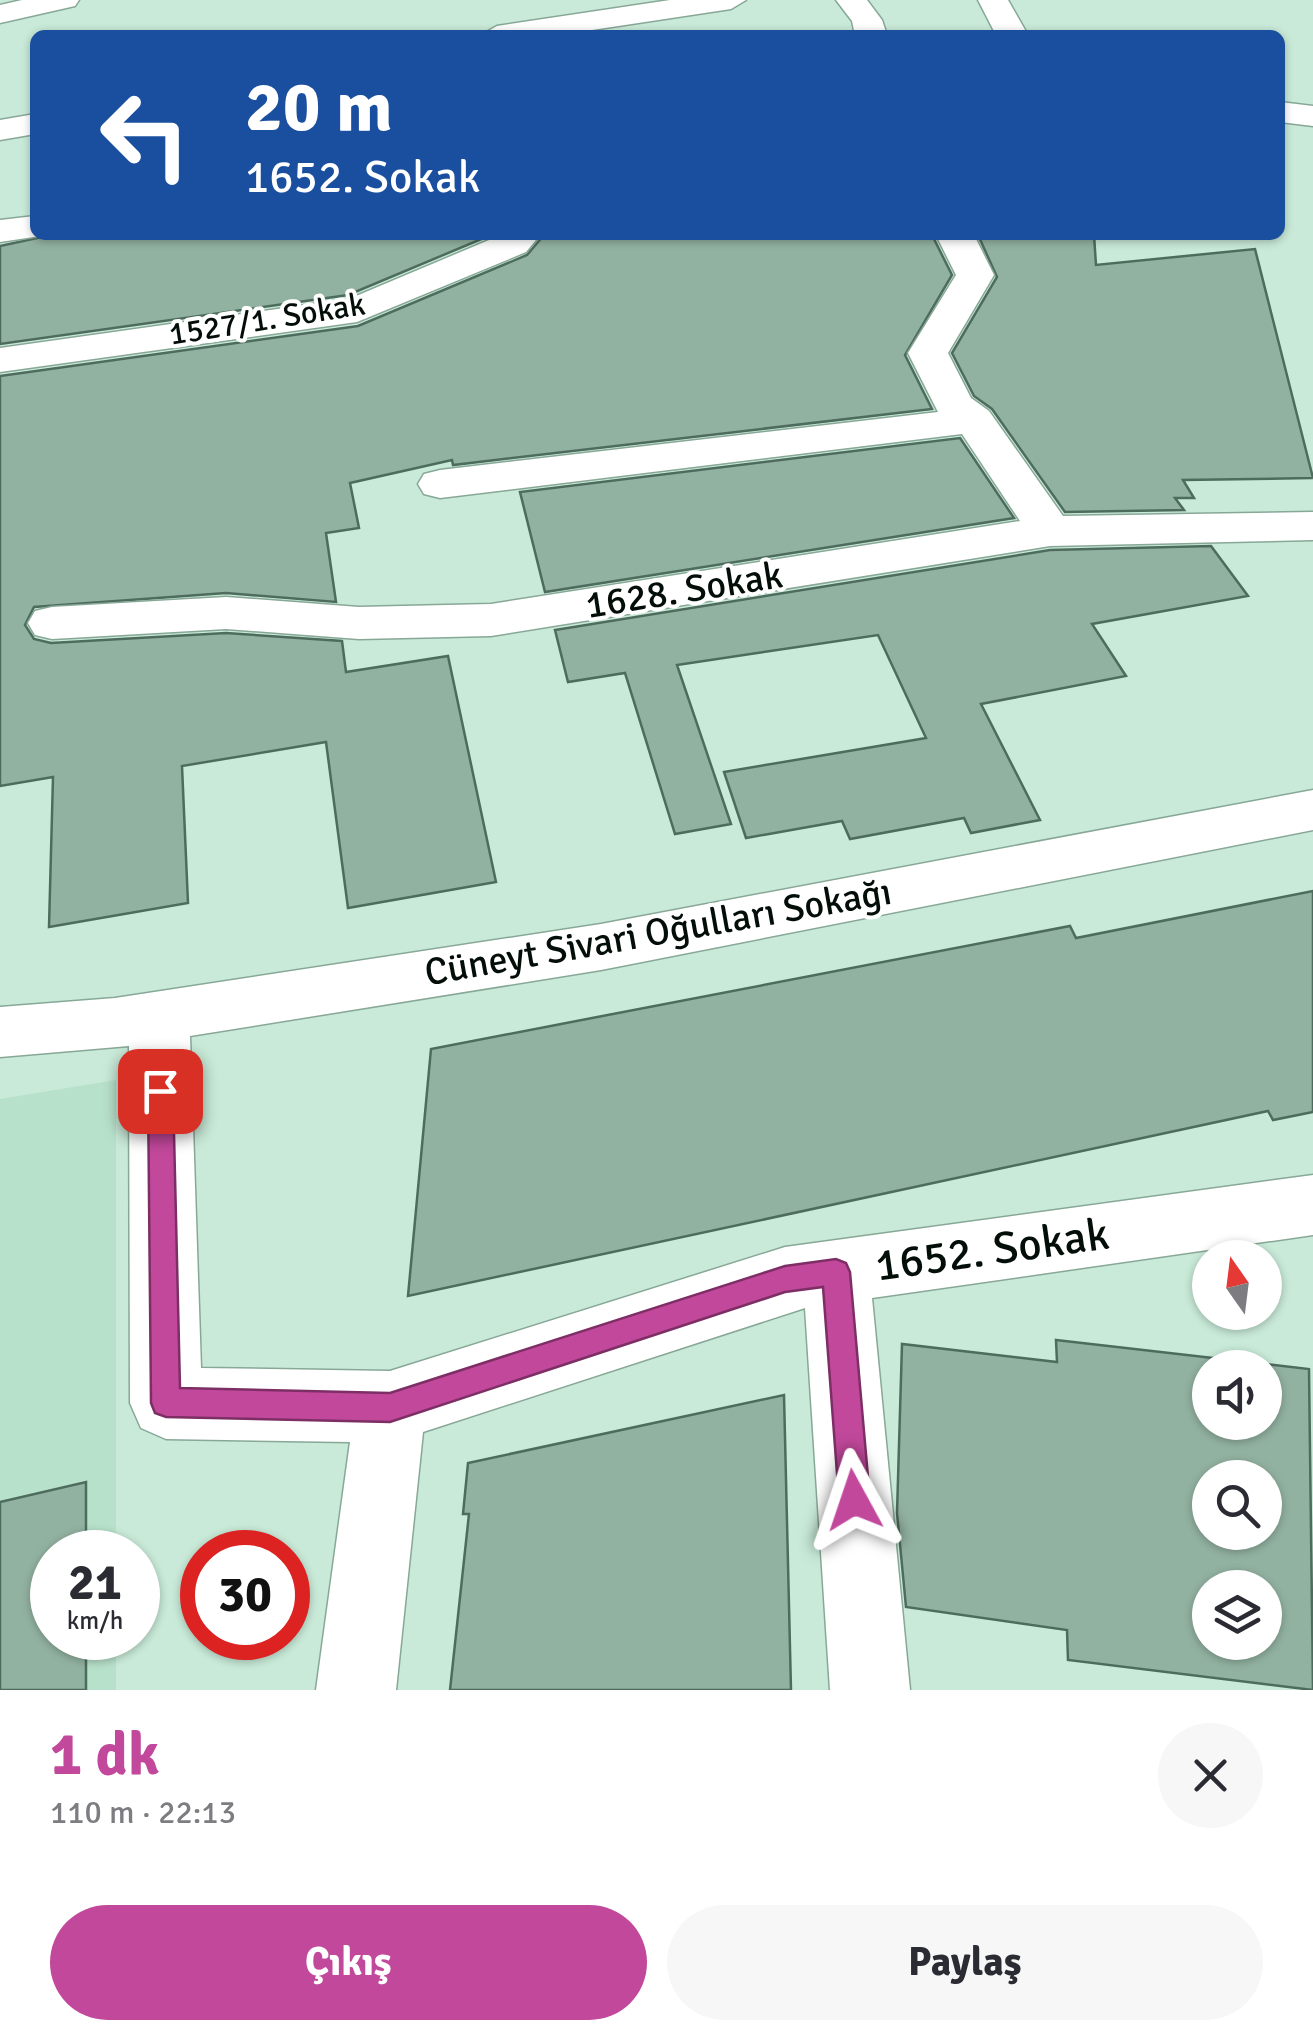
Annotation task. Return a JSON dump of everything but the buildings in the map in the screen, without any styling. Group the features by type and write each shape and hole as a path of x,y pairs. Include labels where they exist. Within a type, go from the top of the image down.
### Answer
{"street":[{"path":"0,14 64,0"},
{"path":"530,30 731,0"},
{"path":"851,0 867,20 870,30"},
{"path":"993,0 1009,30"},
{"path":"1285,113 1313,116"},
{"path":"0,130 30,125"},
{"path":"0,231 30,227"},
{"name":"1527/1. Sokak","path":"0,360 358,310 516,240"},
{"path":"958,240 975,274 928,353 954,406 974,420 1050,532"},
{"path":"440,484 974,420"},
{"name":"1628. Sokak","path":"52,623 226,613 360,623 492,620 1050,532 1313,526"},
{"name":"Cüneyt Sivari Oğulları Sokağı","path":"0,1032 116,1023 601,947 1313,810"},
{"name":"1652. Sokak","path":"159,1014 166,1403 390,1407 785,1279 1313,1205"},
{"path":"836,1272 870,1690"},
{"path":"356,1690 390,1407"}],"shaded area":[{"path":"116,1080 116,1530 30,1530 30,1660 116,1660 116,1690 0,1690 0,1099"}],"route":[{"path":"160,1091 166,1403 390,1407 785,1279 836,1272 854,1500"}]}
